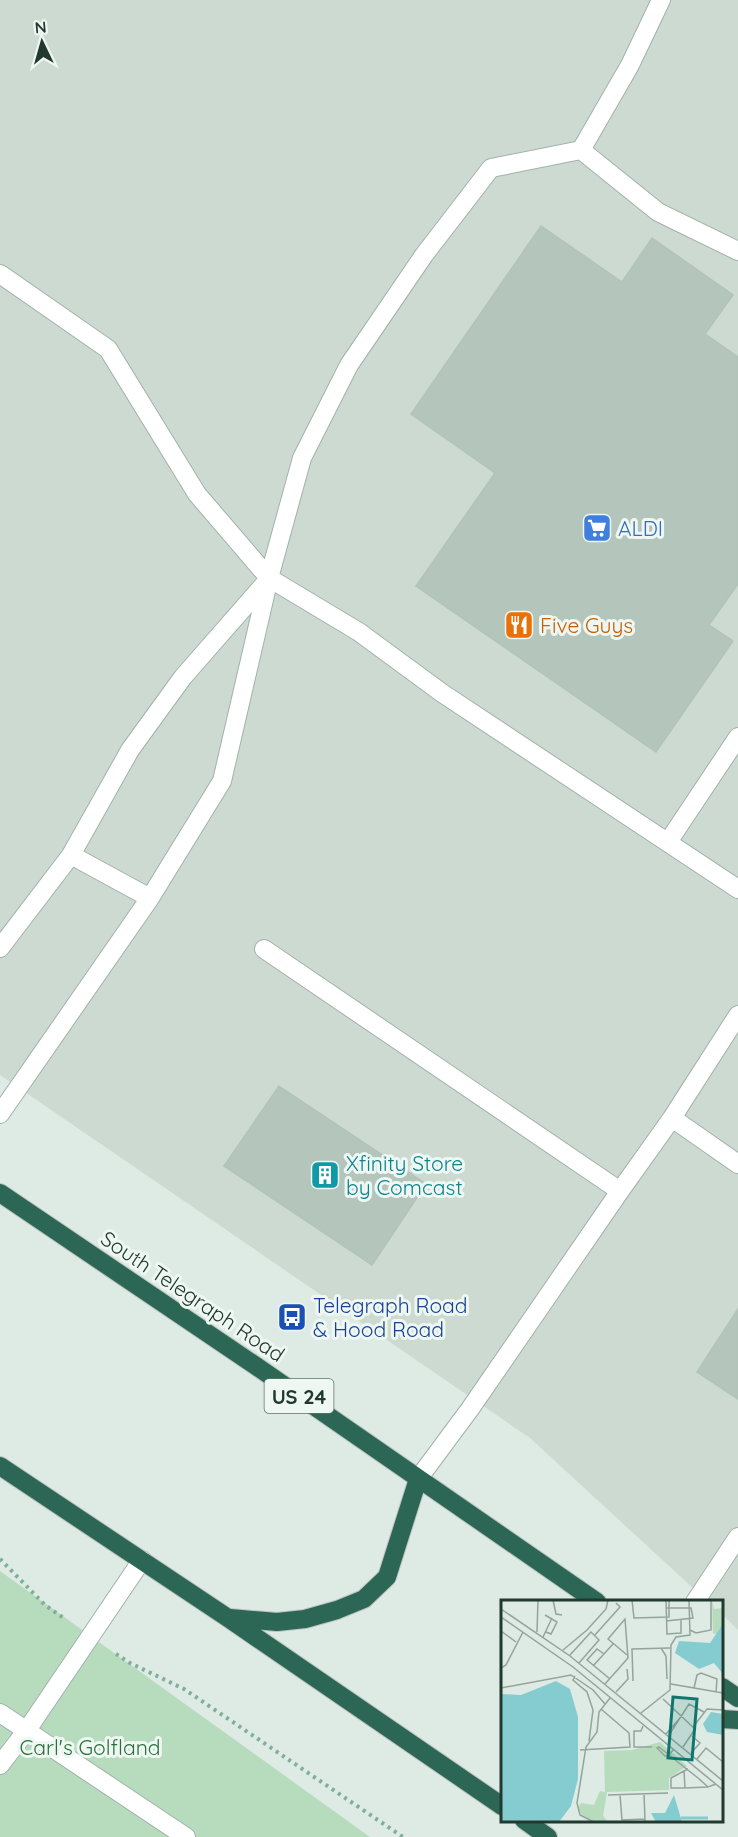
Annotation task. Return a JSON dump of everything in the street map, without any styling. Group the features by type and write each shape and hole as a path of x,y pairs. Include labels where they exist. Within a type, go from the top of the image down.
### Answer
{"highway":[{"name":"South Telegraph Road","path":"0,1192 594,1600"},
{"path":"0,1466 228,1618 501,1805"},
{"path":"228,1618 277,1622 305,1619 364,1599 387,1577 418,1479"},
{"path":"723,1688 738,1698"},
{"path":"723,1719 738,1720"},
{"path":"526,1822 548,1831"}],"lane":[{"path":"0,1114 150,898 222,781 269,578 302,458 349,365 424,255 491,168 581,150 630,65 661,0"},
{"path":"581,150 658,212 738,251"},
{"path":"0,274 108,349 197,494 269,578 359,632 442,693 738,889"},
{"path":"0,948 71,855 130,750 183,677 269,578"},
{"path":"668,842 738,736"},
{"path":"71,855 150,898"},
{"path":"264,949 620,1191"},
{"path":"418,1479 470,1409 672,1118 738,1015"},
{"path":"672,1118 738,1164"},
{"path":"696,1600 738,1537"},
{"path":"0,1765 27,1730 142,1560"},
{"path":"0,1713 186,1837"}],"path":[{"path":"0,1559 45,1605 65,1619"},
{"path":"117,1655 130,1664 184,1689 403,1837"}],"shaded area":[{"path":"0,0 738,0 738,1630 723,1615 723,1600 706,1600 530,1438 0,1075"}],"green space":[{"name":"Carl's Golfland","path":"0,1571 370,1837 0,1837"}],"building":[{"name":"ALDI","path":"541,226 622,282 652,238 733,295 705,334 738,357 738,584 709,625 733,641 656,752 416,586 495,473 411,414"},
{"name":"Xfinity Store by Comcast","path":"279,1086 426,1184 372,1265 224,1166"},
{"path":"738,1309 738,1399 697,1372"}],"place":[{"name":"ALDI","path":"597,528"},
{"name":"Five Guys","path":"519,625"},
{"name":"Xfinity Store by Comcast","path":"325,1175"},
{"name":"Telegraph Road & Hood Road","path":"292,1317"}]}
